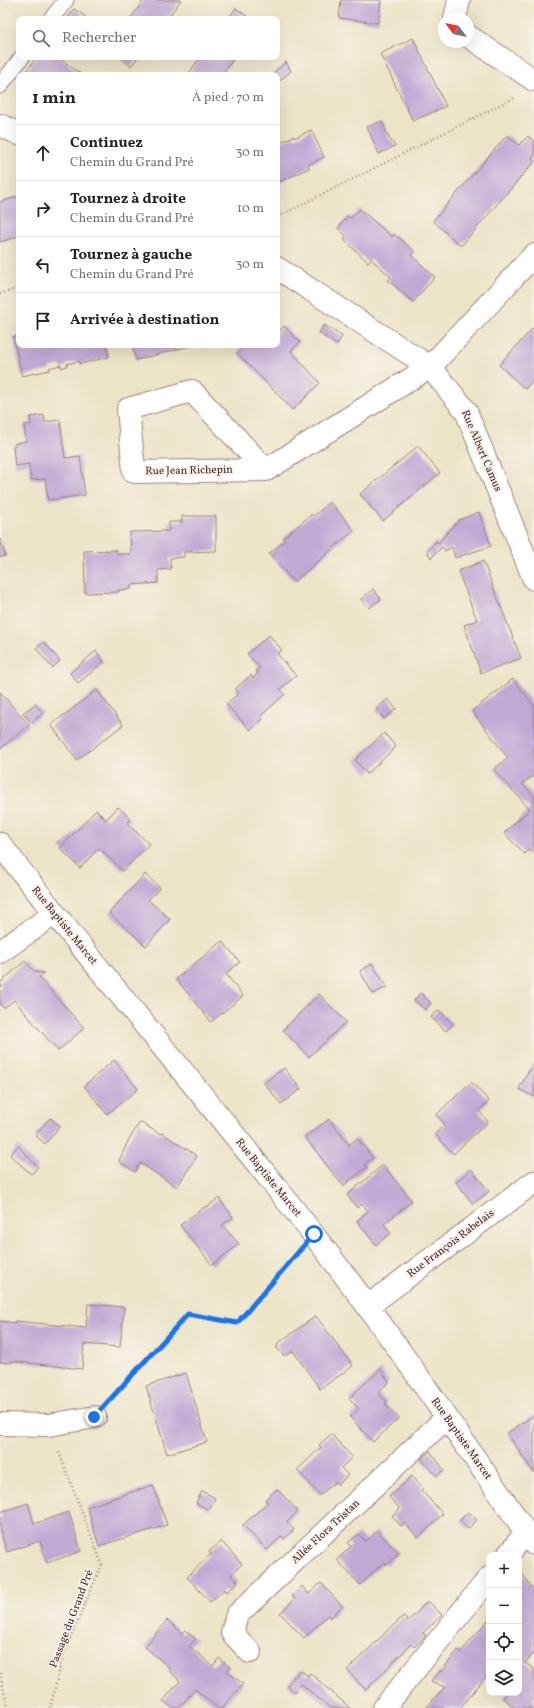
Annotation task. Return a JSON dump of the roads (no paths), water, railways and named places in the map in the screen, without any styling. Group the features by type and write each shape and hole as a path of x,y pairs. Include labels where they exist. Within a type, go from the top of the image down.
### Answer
{"street":[{"path":"456,12 459,0"},
{"path":"474,41 527,88"},
{"path":"0,125 16,133"},
{"path":"266,470 430,367 534,255"},
{"name":"Rue Albert Camus","path":"280,270 430,367 466,411 534,579"},
{"name":"Rue Jean Richepin","path":"192,391 266,470 134,472 128,409 192,391"},
{"name":"Rue Baptiste Marcet","path":"0,844 54,914 314,1234 368,1306 530,1538"},
{"path":"0,952 54,914"},
{"name":"Rue François Rabelais","path":"368,1306 534,1182"},
{"path":"0,1424 49,1425 94,1417"},
{"name":"Allée Flora Tristan","path":"250,1652 232,1633 237,1615 446,1418"},
{"path":"512,1552 530,1538"},
{"path":"384,1708 486,1582"}],"lane":[{"path":"53,16 66,0"},
{"path":"0,86 20,60"}]}
